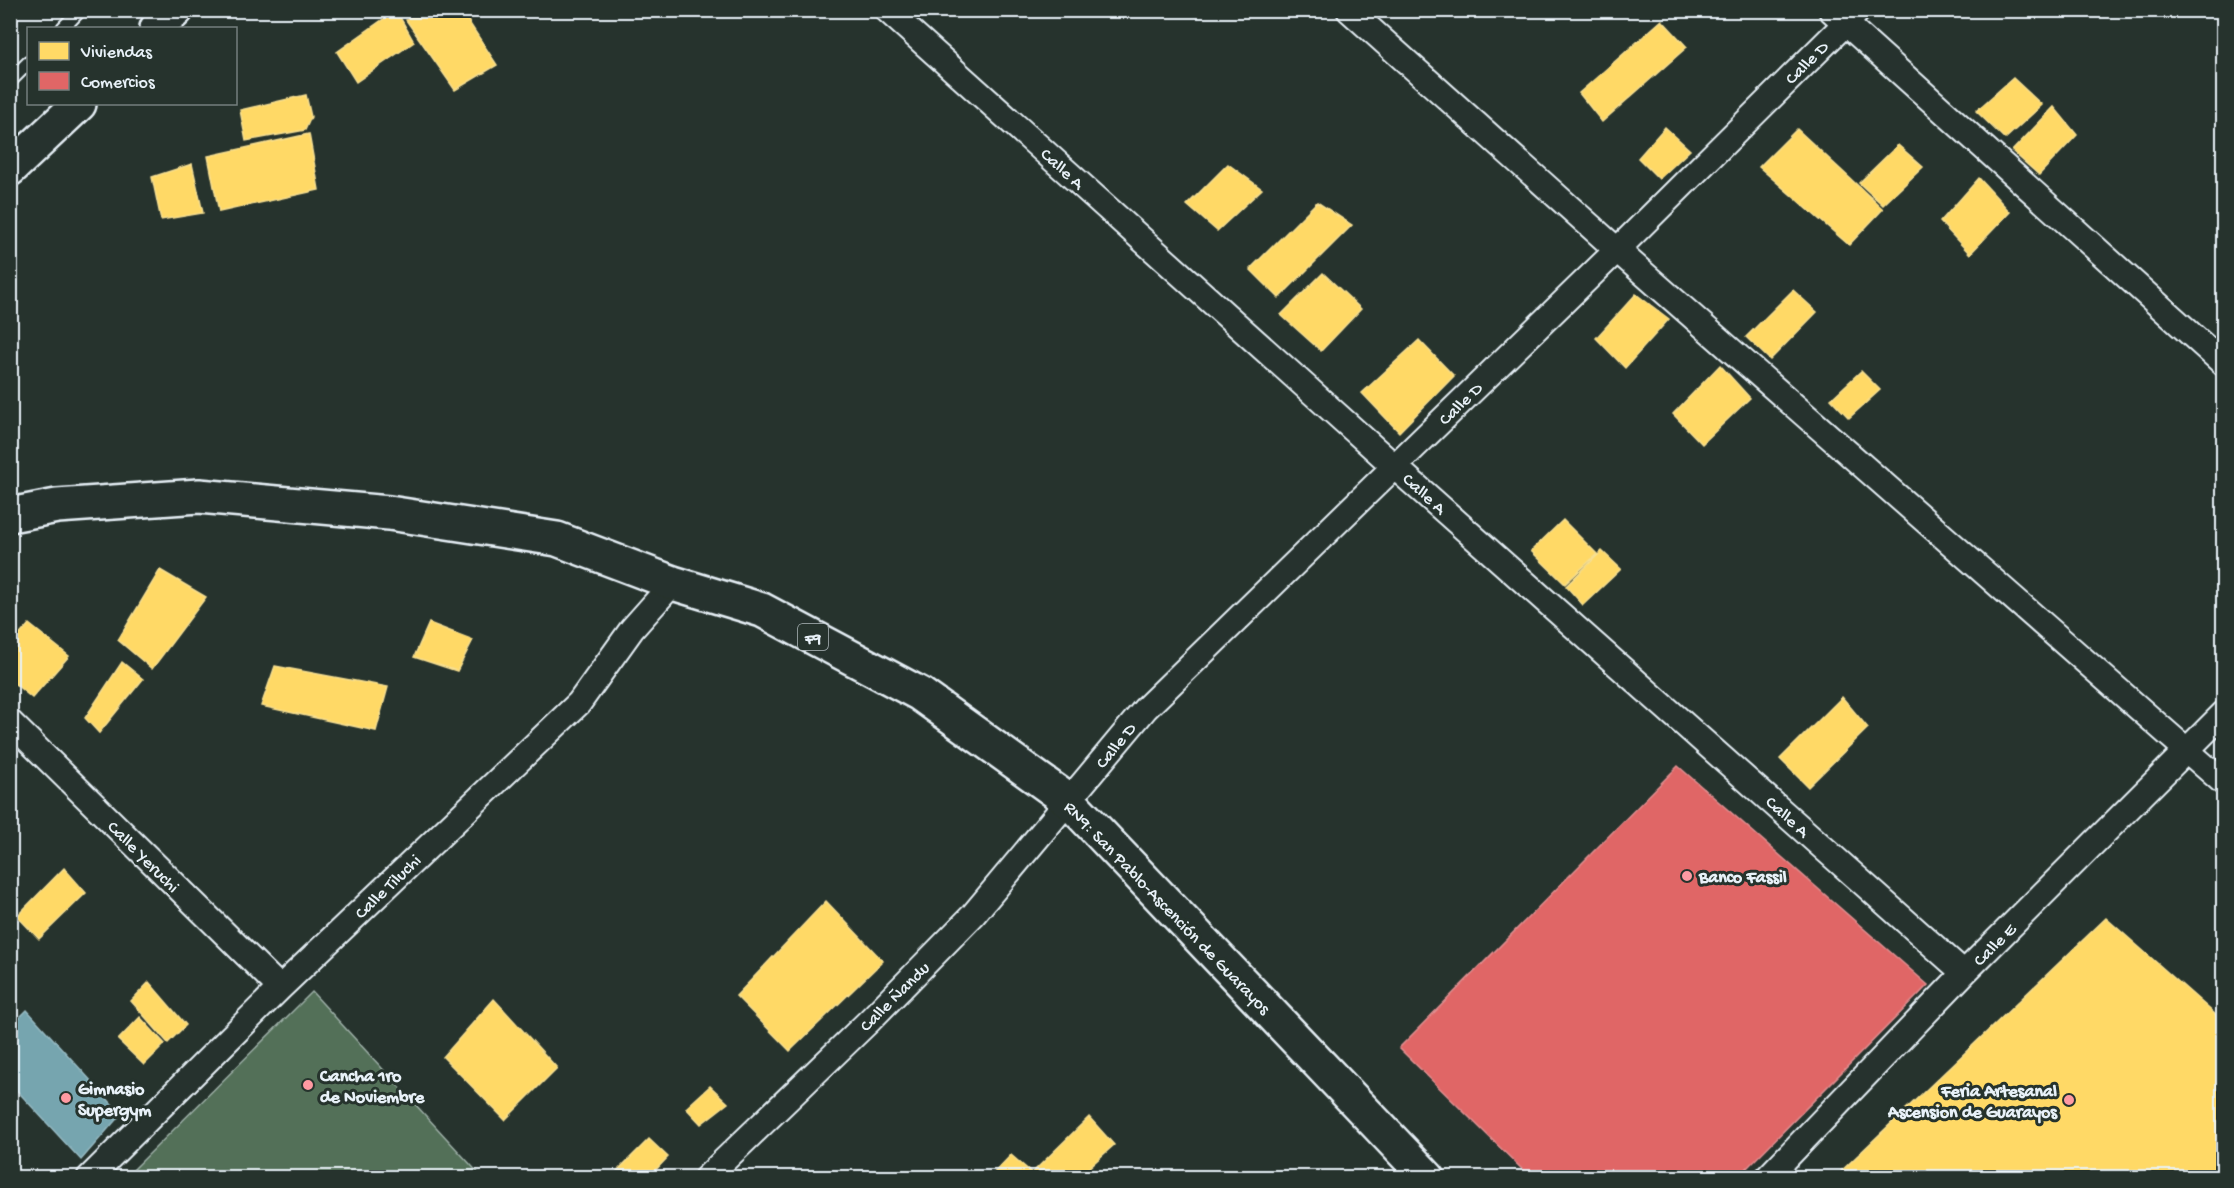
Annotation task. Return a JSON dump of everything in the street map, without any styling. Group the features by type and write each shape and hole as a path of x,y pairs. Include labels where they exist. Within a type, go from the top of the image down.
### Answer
{"main road":[{"path":"158,27 176,10"},
{"path":"11,166 78,105"},
{"name":"RN9: San Pablo-Ascención de Guarayos","path":"10,515 57,506 199,496 389,513 557,539 674,583 762,610 921,694 1069,801 1428,1178"}],"street":[{"name":"Calle A","path":"887,10 1395,467 1964,973"},
{"path":"1349,10 1617,250 2223,783"},
{"name":"Calle D","path":"1069,801 1145,708 1617,250 1845,14"},
{"path":"1845,14 2223,364"},
{"name":"Calle Tiluchi","path":"89,1178 280,988 579,703 632,629 674,583"},
{"name":"Calle E","path":"1767,1178 1964,973 2223,713"},
{"name":"Calle Yeruchi","path":"10,722 280,988"},
{"name":"Calle Ñandu","path":"706,1178 869,1021 957,931 1069,801"}],"lane":[{"path":"64,27 80,10"},
{"path":"10,81 27,64"}],"green space":[{"name":"Cancha 1ro de Noviembre","path":"312,992 482,1177 126,1177"}],"building: Viviendas":[{"path":"396,10 414,42 356,82 337,52"},
{"path":"420,10 437,10 440,15 449,10 461,10 497,65 455,90 406,20"},
{"path":"1662,20 1687,47 1602,122 1579,93"},
{"path":"2013,78 2042,105 2005,139 1976,111"},
{"path":"306,95 311,117 305,130 246,141 240,110"},
{"path":"2054,107 2077,135 2039,175 2012,151"},
{"path":"1665,127 1690,150 1659,179 1638,158"},
{"path":"1797,129 1883,209 1849,245 1759,167"},
{"path":"309,134 319,190 219,212 208,156"},
{"path":"1898,145 1923,167 1883,205 1859,183"},
{"path":"192,164 203,213 161,220 152,177"},
{"path":"1228,164 1262,189 1217,231 1187,205"},
{"path":"1979,178 2010,212 1970,254 1940,222"},
{"path":"1317,202 1352,225 1279,298 1250,269"},
{"path":"1323,273 1361,309 1321,351 1281,315"},
{"path":"1793,290 1817,312 1770,360 1746,337"},
{"path":"1636,294 1669,319 1625,368 1596,338"},
{"path":"1419,340 1454,376 1399,432 1362,393"},
{"path":"1720,365 1750,398 1702,444 1673,414"},
{"path":"1861,371 1880,390 1849,418 1831,399"},
{"path":"1563,520 1597,554 1565,584 1531,551"},
{"path":"1602,551 1621,569 1583,605 1566,586"},
{"path":"160,570 206,597 152,669 118,640"},
{"path":"429,623 473,640 457,671 414,657"},
{"path":"29,624 69,656 32,698 10,680 10,646"},
{"path":"122,662 143,679 99,733 85,718"},
{"path":"275,666 388,687 376,731 261,706"},
{"path":"1842,697 1868,728 1808,787 1780,759"},
{"path":"64,868 86,893 39,939 17,916"},
{"path":"826,901 883,961 790,1051 736,996"},
{"name":"Feria Artesanal Ascension de Guarayos","path":"2106,918 2224,1022 2224,1178 1834,1178"},
{"path":"149,982 186,1025 168,1043 131,1001"},
{"path":"494,999 557,1068 505,1120 443,1057"},
{"path":"140,1017 165,1044 144,1065 118,1040"},
{"path":"710,1086 728,1103 701,1124 686,1108"},
{"path":"1089,1117 1114,1145 1077,1178 990,1177 1011,1155 1032,1173"},
{"path":"649,1139 668,1157 648,1178 610,1178"}],"building: Comercios":[{"name":"Banco Fassil","path":"1678,766 1928,985 1737,1178 1531,1178 1399,1048"}],"building: Público":[{"name":"Gimnasio Supergym","path":"27,1010 121,1114 81,1160 10,1083 10,1027"}],"place":[{"name":"Banco Fassil","path":"1687,876"},
{"name":"Cancha 1ro de Noviembre","path":"308,1085"},
{"name":"Gimnasio Supergym","path":"66,1098"},
{"name":"Feria Artesanal Ascension de Guarayos","path":"2069,1100"}]}
